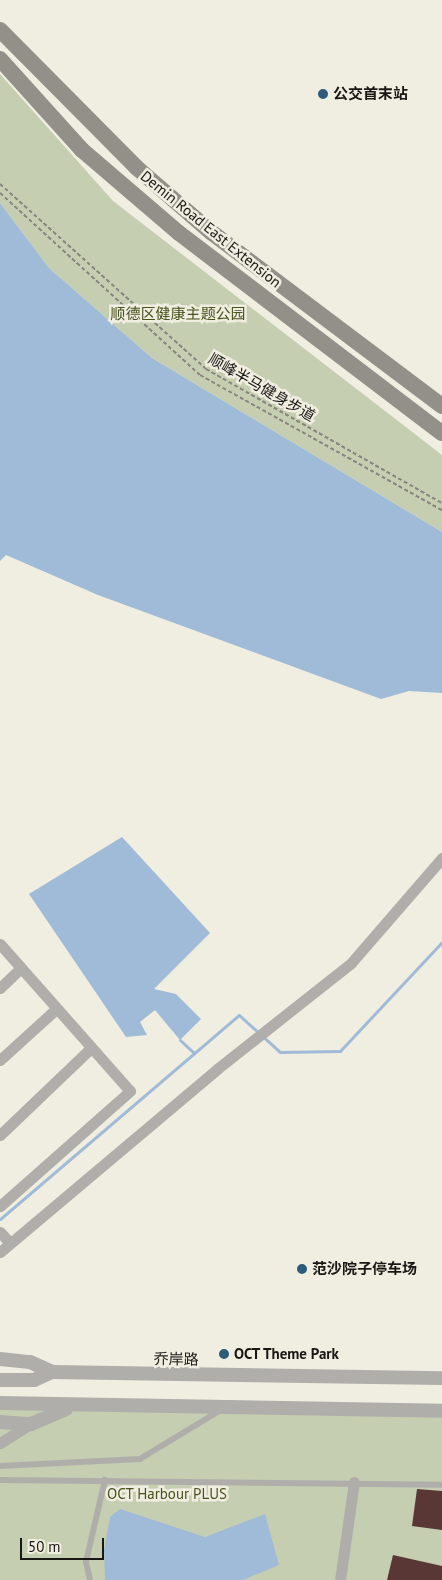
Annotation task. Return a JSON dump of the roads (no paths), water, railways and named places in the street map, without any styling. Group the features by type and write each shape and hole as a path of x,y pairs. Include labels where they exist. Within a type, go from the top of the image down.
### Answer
{"main road":[{"name":"Demin Road East Extension","path":"0,30 137,168 211,232 442,406"},
{"name":"Demin Road East Extension","path":"0,59 82,150 179,233 442,433"}],"street":[{"path":"0,1252 4,1237 289,1010 351,963 442,858"},
{"path":"0,944 90,1049 130,1091 0,1206"},
{"path":"0,988 21,968"},
{"path":"0,1060 56,1010"},
{"path":"0,1135 90,1049"},
{"path":"0,1359 30,1362 52,1372"},
{"name":"乔岸路","path":"0,1380 34,1380 52,1372 442,1378"},
{"path":"0,1403 33,1406 442,1411"},
{"path":"0,1444 31,1424 72,1406"},
{"path":"0,1422 31,1424"},
{"path":"340,1580 354,1482"}],"lane":[{"path":"0,1466 140,1458 225,1408"},
{"path":"0,1480 354,1482 442,1485"},
{"path":"90,1580 86,1562 105,1480"}],"water":[{"path":"0,203 49,268 152,358 442,532 442,693 409,691 381,699 98,595 6,555 0,561"},
{"path":"122,837 210,933 154,989 176,994 201,1019 180,1040 155,1010 140,1022 147,1035 126,1037 29,894"},
{"path":"120,1509 205,1537 265,1514 279,1565 243,1580 105,1580 104,1550 110,1517"}],"waterway":[{"path":"0,1219 239,1015 280,1052 340,1051 442,942"},
{"path":"180,1040 194,1053"}],"place":[{"name":"公交首末站","path":"323,94"},
{"name":"范沙院子停车场","path":"302,1269"},
{"name":"OCT Theme Park","path":"224,1354"}],"park label":[{"name":"顺德区健康主题公园","path":"178,314"},
{"name":"OCT Harbour PLUS","path":"167,1494"}]}
